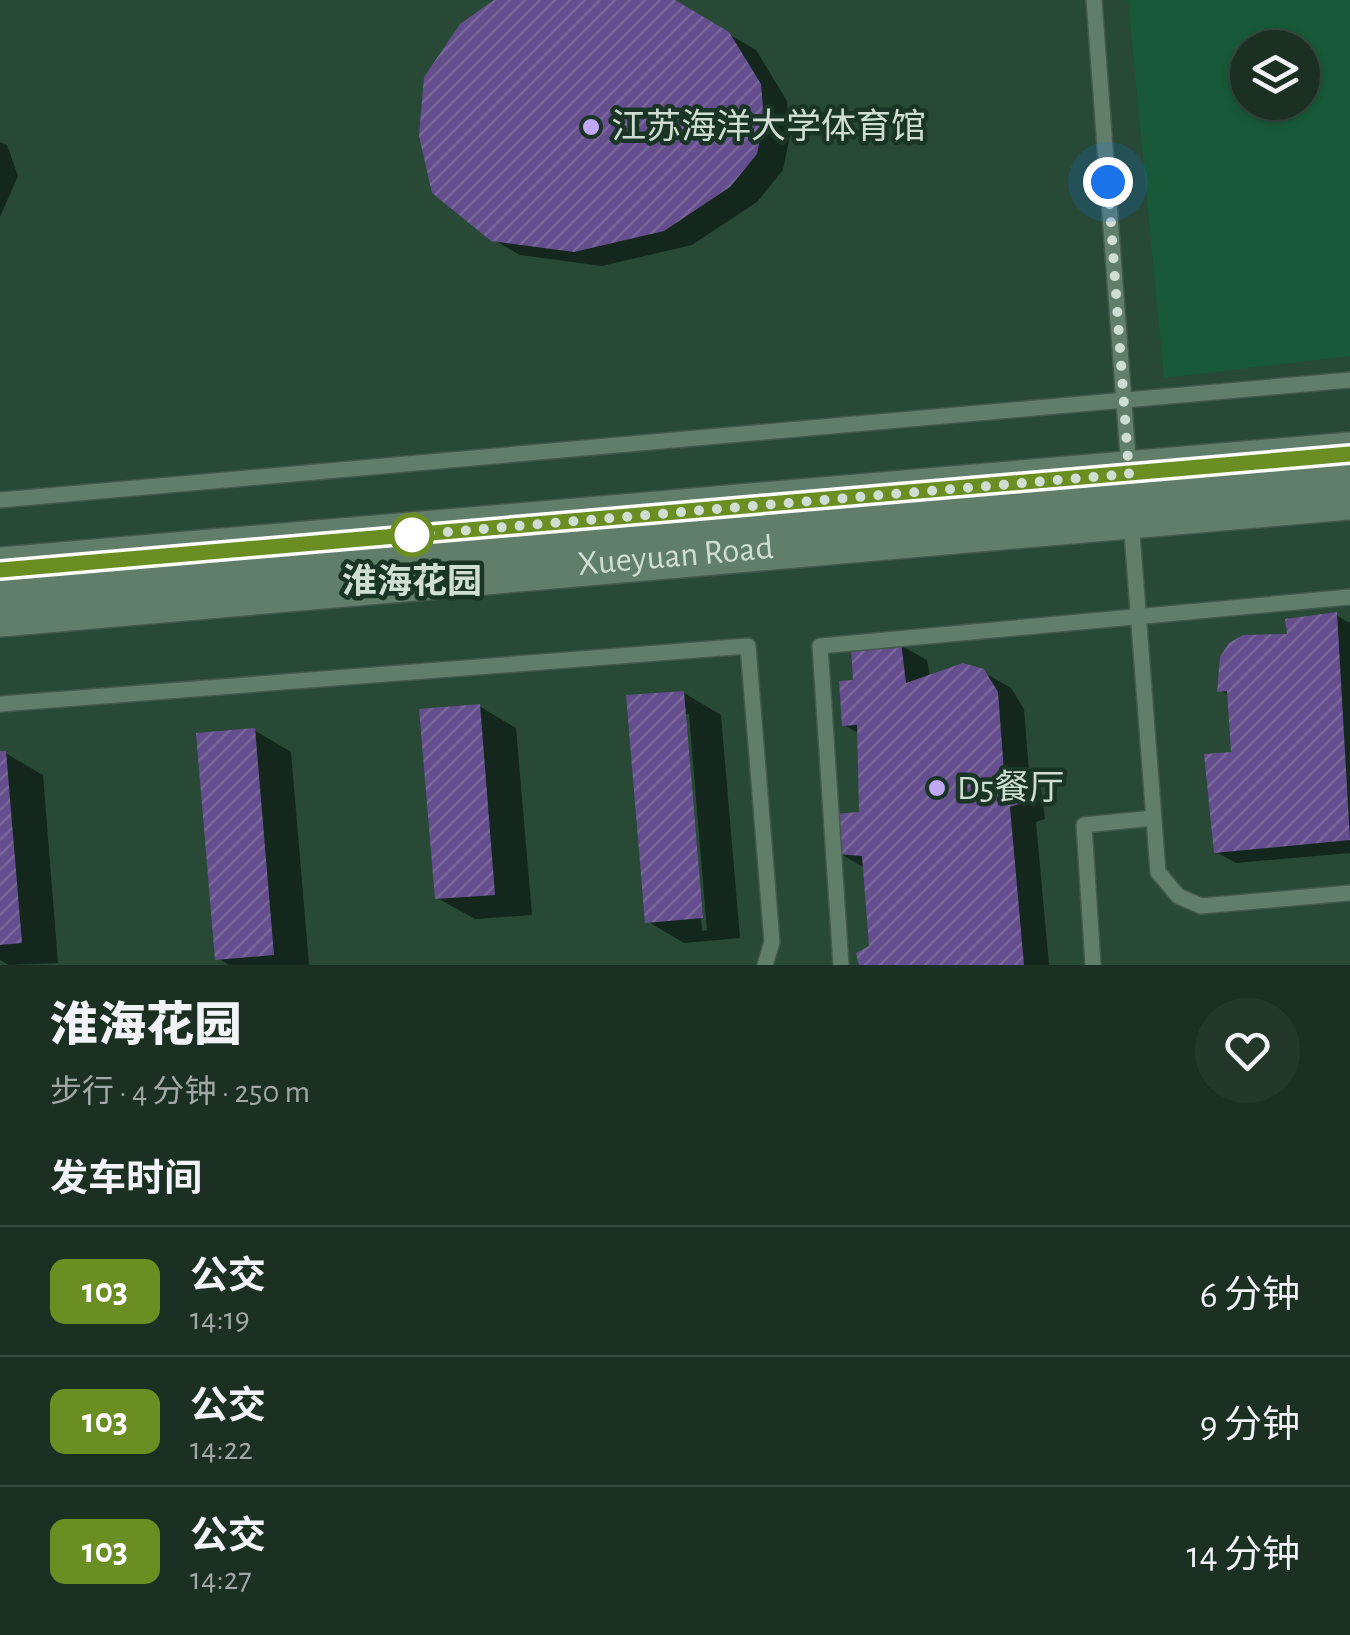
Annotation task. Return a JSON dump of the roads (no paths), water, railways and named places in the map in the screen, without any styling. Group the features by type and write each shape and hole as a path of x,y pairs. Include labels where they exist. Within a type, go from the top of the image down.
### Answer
{"main road":[{"name":"Xueyuan Road","path":"0,614 1130,495 1350,454"},
{"name":"Xueyuan Road","path":"0,570 1130,495 1350,496"}],"lane":[{"path":"1094,0 1158,872 1178,896 1201,906 1350,893"},
{"path":"0,500 1350,380"},
{"path":"841,965 820,646 1350,597"},
{"path":"0,704 748,646 772,942 765,965"},
{"path":"1093,965 1084,824 1153,818"}],"place":[{"name":"江苏海洋大学体育馆","path":"591,127"},
{"name":"淮海花园","path":"412,535"},
{"name":"D5餐厅","path":"937,788"}]}
